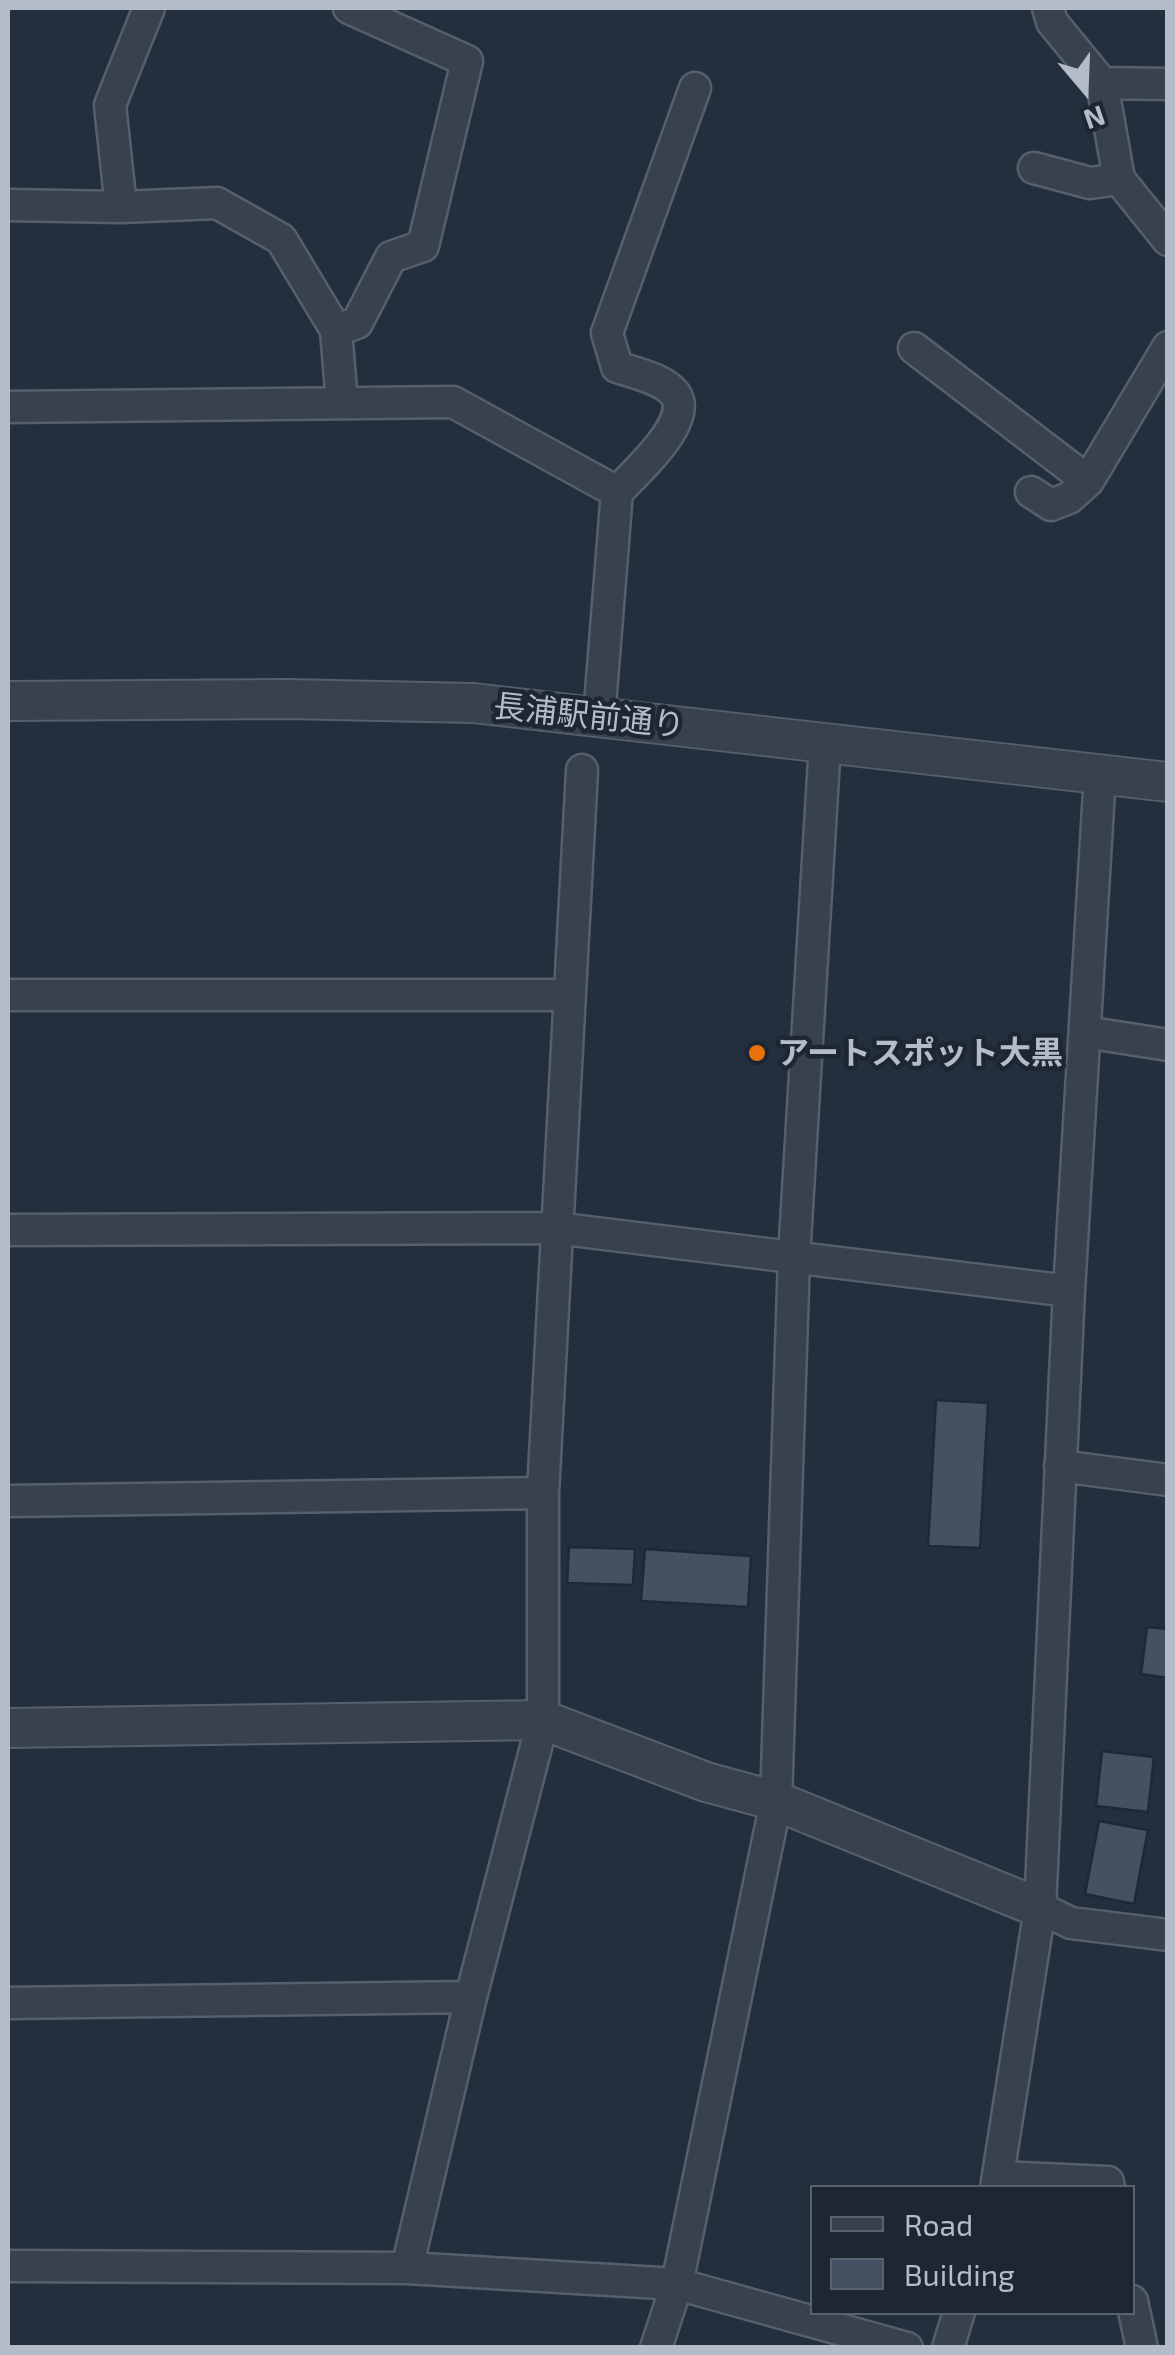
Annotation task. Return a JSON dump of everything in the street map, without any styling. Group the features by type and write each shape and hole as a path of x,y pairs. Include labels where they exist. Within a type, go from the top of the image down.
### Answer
{"street":[{"path":"121,207 110,105 149,8"},
{"path":"336,330 357,323 392,256 423,246 467,61 348,8"},
{"path":"1048,8 1052,22 1102,83 1119,179 1168,240"},
{"path":"1102,83 1168,84"},
{"path":"599,718 618,492 677,424 680,408 675,394 658,382 617,366 607,333 695,88"},
{"path":"1034,168 1090,183 1119,179"},
{"path":"8,205 121,207 217,203 282,239 336,330 342,402"},
{"path":"1031,492 1051,505 1069,498 1088,481 1168,347"},
{"path":"914,348 1088,481"},
{"path":"8,407 453,402 618,492"},
{"name":"長浦駅前通り","path":"8,701 286,698 473,704 1168,782"},
{"path":"656,2348 677,2284 776,1801 794,1257 825,743"},
{"path":"407,2268 470,1997 542,1720 543,1493 582,770"},
{"path":"1100,774 1069,1291 1040,1908 997,2182 1108,2185"},
{"path":"8,994 569,995"},
{"path":"1084,1032 1168,1045"},
{"path":"8,1230 555,1228 1069,1291"},
{"path":"1060,1466 1168,1480"},
{"path":"8,1501 543,1493"},
{"path":"8,1728 542,1720 706,1782 776,1801 1071,1923 1168,1936"},
{"path":"8,2002 470,1997"},
{"path":"8,2266 407,2268 677,2284 907,2348"},
{"path":"948,2348 958,2315"},
{"path":"1135,2315 1142,2348"}],"building":[{"path":"936,1400 988,1403 980,1548 928,1546"},
{"path":"569,1547 635,1549 633,1585 567,1583"},
{"path":"645,1549 751,1556 748,1607 641,1601"},
{"path":"1147,1627 1168,1629 1168,1678 1141,1674"},
{"path":"1102,1751 1154,1757 1148,1812 1096,1806"},
{"path":"1099,1821 1148,1830 1134,1904 1085,1894"}],"place":[{"name":"アートスポット大黒","path":"757,1053"}]}
